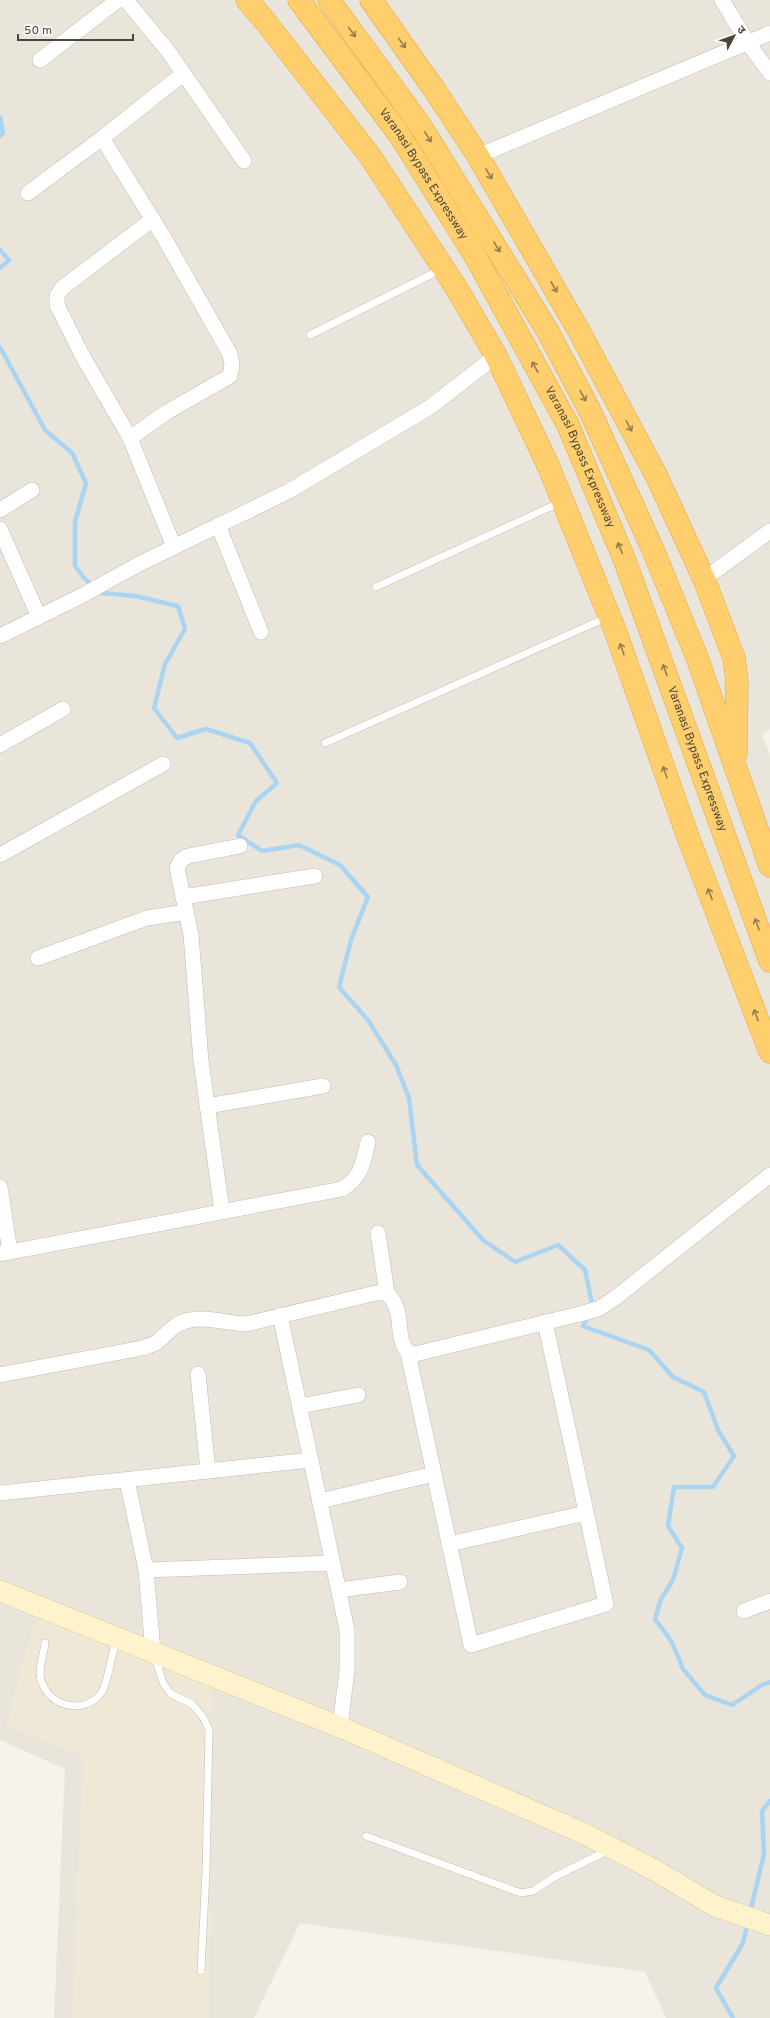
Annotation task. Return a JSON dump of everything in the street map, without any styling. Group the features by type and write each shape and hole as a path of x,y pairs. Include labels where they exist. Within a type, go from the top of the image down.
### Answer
{"highway":[{"path":"247,0 370,156 443,269 496,356 548,465 610,616 687,834 770,1052"},
{"name":"Varanasi Bypass Expressway","path":"299,0 403,140 474,254 568,425 625,561 770,960"},
{"name":"Varanasi Bypass Expressway","path":"329,0 424,132 547,330 589,409 654,552 698,660 770,866"},
{"path":"371,0 434,88 478,156 575,324 652,469 704,579 734,658 737,681 736,769"}],"street":[{"path":"40,60 118,0"},
{"path":"126,0 168,51 244,161"},
{"path":"722,0 748,43 770,73"},
{"path":"478,156 770,33"},
{"path":"28,194 183,74"},
{"path":"102,138 153,219 230,354 232,365 230,376 167,412 130,438"},
{"path":"153,219 62,288 57,296 57,305 130,438 174,547"},
{"path":"0,636 81,596 106,581 289,491 430,407 496,356"},
{"path":"0,510 32,490"},
{"path":"218,526 261,632"},
{"path":"0,529 39,617"},
{"path":"704,579 770,531"},
{"path":"0,745 63,709"},
{"path":"0,855 163,764"},
{"path":"222,1211 201,1061 191,935 177,868 181,860 188,856 240,846"},
{"path":"38,958 185,904 315,876"},
{"path":"207,1106 323,1086"},
{"path":"0,1187 5,1253 342,1188 356,1179 361,1169 368,1142"},
{"path":"408,1353 415,1354 600,1308 616,1298 770,1175"},
{"path":"378,1233 387,1293 395,1302 399,1310 401,1338 408,1353 471,1644 606,1604 545,1322"},
{"path":"0,1375 142,1348 156,1342 170,1329 180,1323 204,1318 229,1323 246,1324 376,1293 387,1293"},
{"path":"280,1315 348,1630 349,1647 340,1727"},
{"path":"198,1374 208,1471"},
{"path":"300,1406 358,1395"},
{"path":"0,1493 311,1460"},
{"path":"320,1501 434,1474"},
{"path":"127,1480 146,1570 154,1652"},
{"path":"449,1544 586,1513"},
{"path":"146,1570 333,1563"},
{"path":"339,1590 400,1582"},
{"path":"0,1591 340,1727 585,1834 656,1871 715,1906 770,1925"},
{"path":"744,1611 770,1601"}],"lane":[{"path":"310,335 443,269"},
{"path":"376,587 563,501"},
{"path":"325,743 610,616"},
{"path":"45,1643 40,1673 44,1687 51,1699 67,1706 80,1706 93,1701 103,1691 116,1637"},
{"path":"154,1652 163,1683 171,1694 192,1704 202,1717 208,1730 206,1872 201,1971"},
{"path":"366,1836 521,1894 533,1891 556,1876 612,1848"}],"shaded area":[{"path":"0,0 770,0 770,729 762,734 770,755 770,2018 666,2018 645,1972 300,1923 254,2018 54,2018 65,1769 0,1740"},
{"path":"38,1607 213,1675 209,2018 72,2018 83,1756 6,1726"}],"waterway":[{"path":"0,117 3,133 0,136"},
{"path":"0,250 9,260 0,268"},
{"path":"0,347 45,430 72,453 86,483 75,522 75,566 84,578 102,593 135,596 178,606 185,629 165,664 154,708 177,738 206,729 250,743 277,783 256,801 238,835 262,851 299,845 340,865 368,897 351,940 339,987 368,1020 396,1065 409,1098 417,1165 483,1240 515,1262 558,1245 585,1270 593,1308"},
{"path":"588,1316 583,1326 649,1350 673,1377 704,1392 718,1430 734,1456 713,1487 674,1487 668,1526 682,1548 673,1580 661,1599 655,1619 672,1642 683,1669 705,1695 732,1705 762,1685 770,1682"},
{"path":"750,1913 764,1854 762,1811 770,1801"},
{"path":"733,2018 716,1988 743,1943 748,1922"}]}
